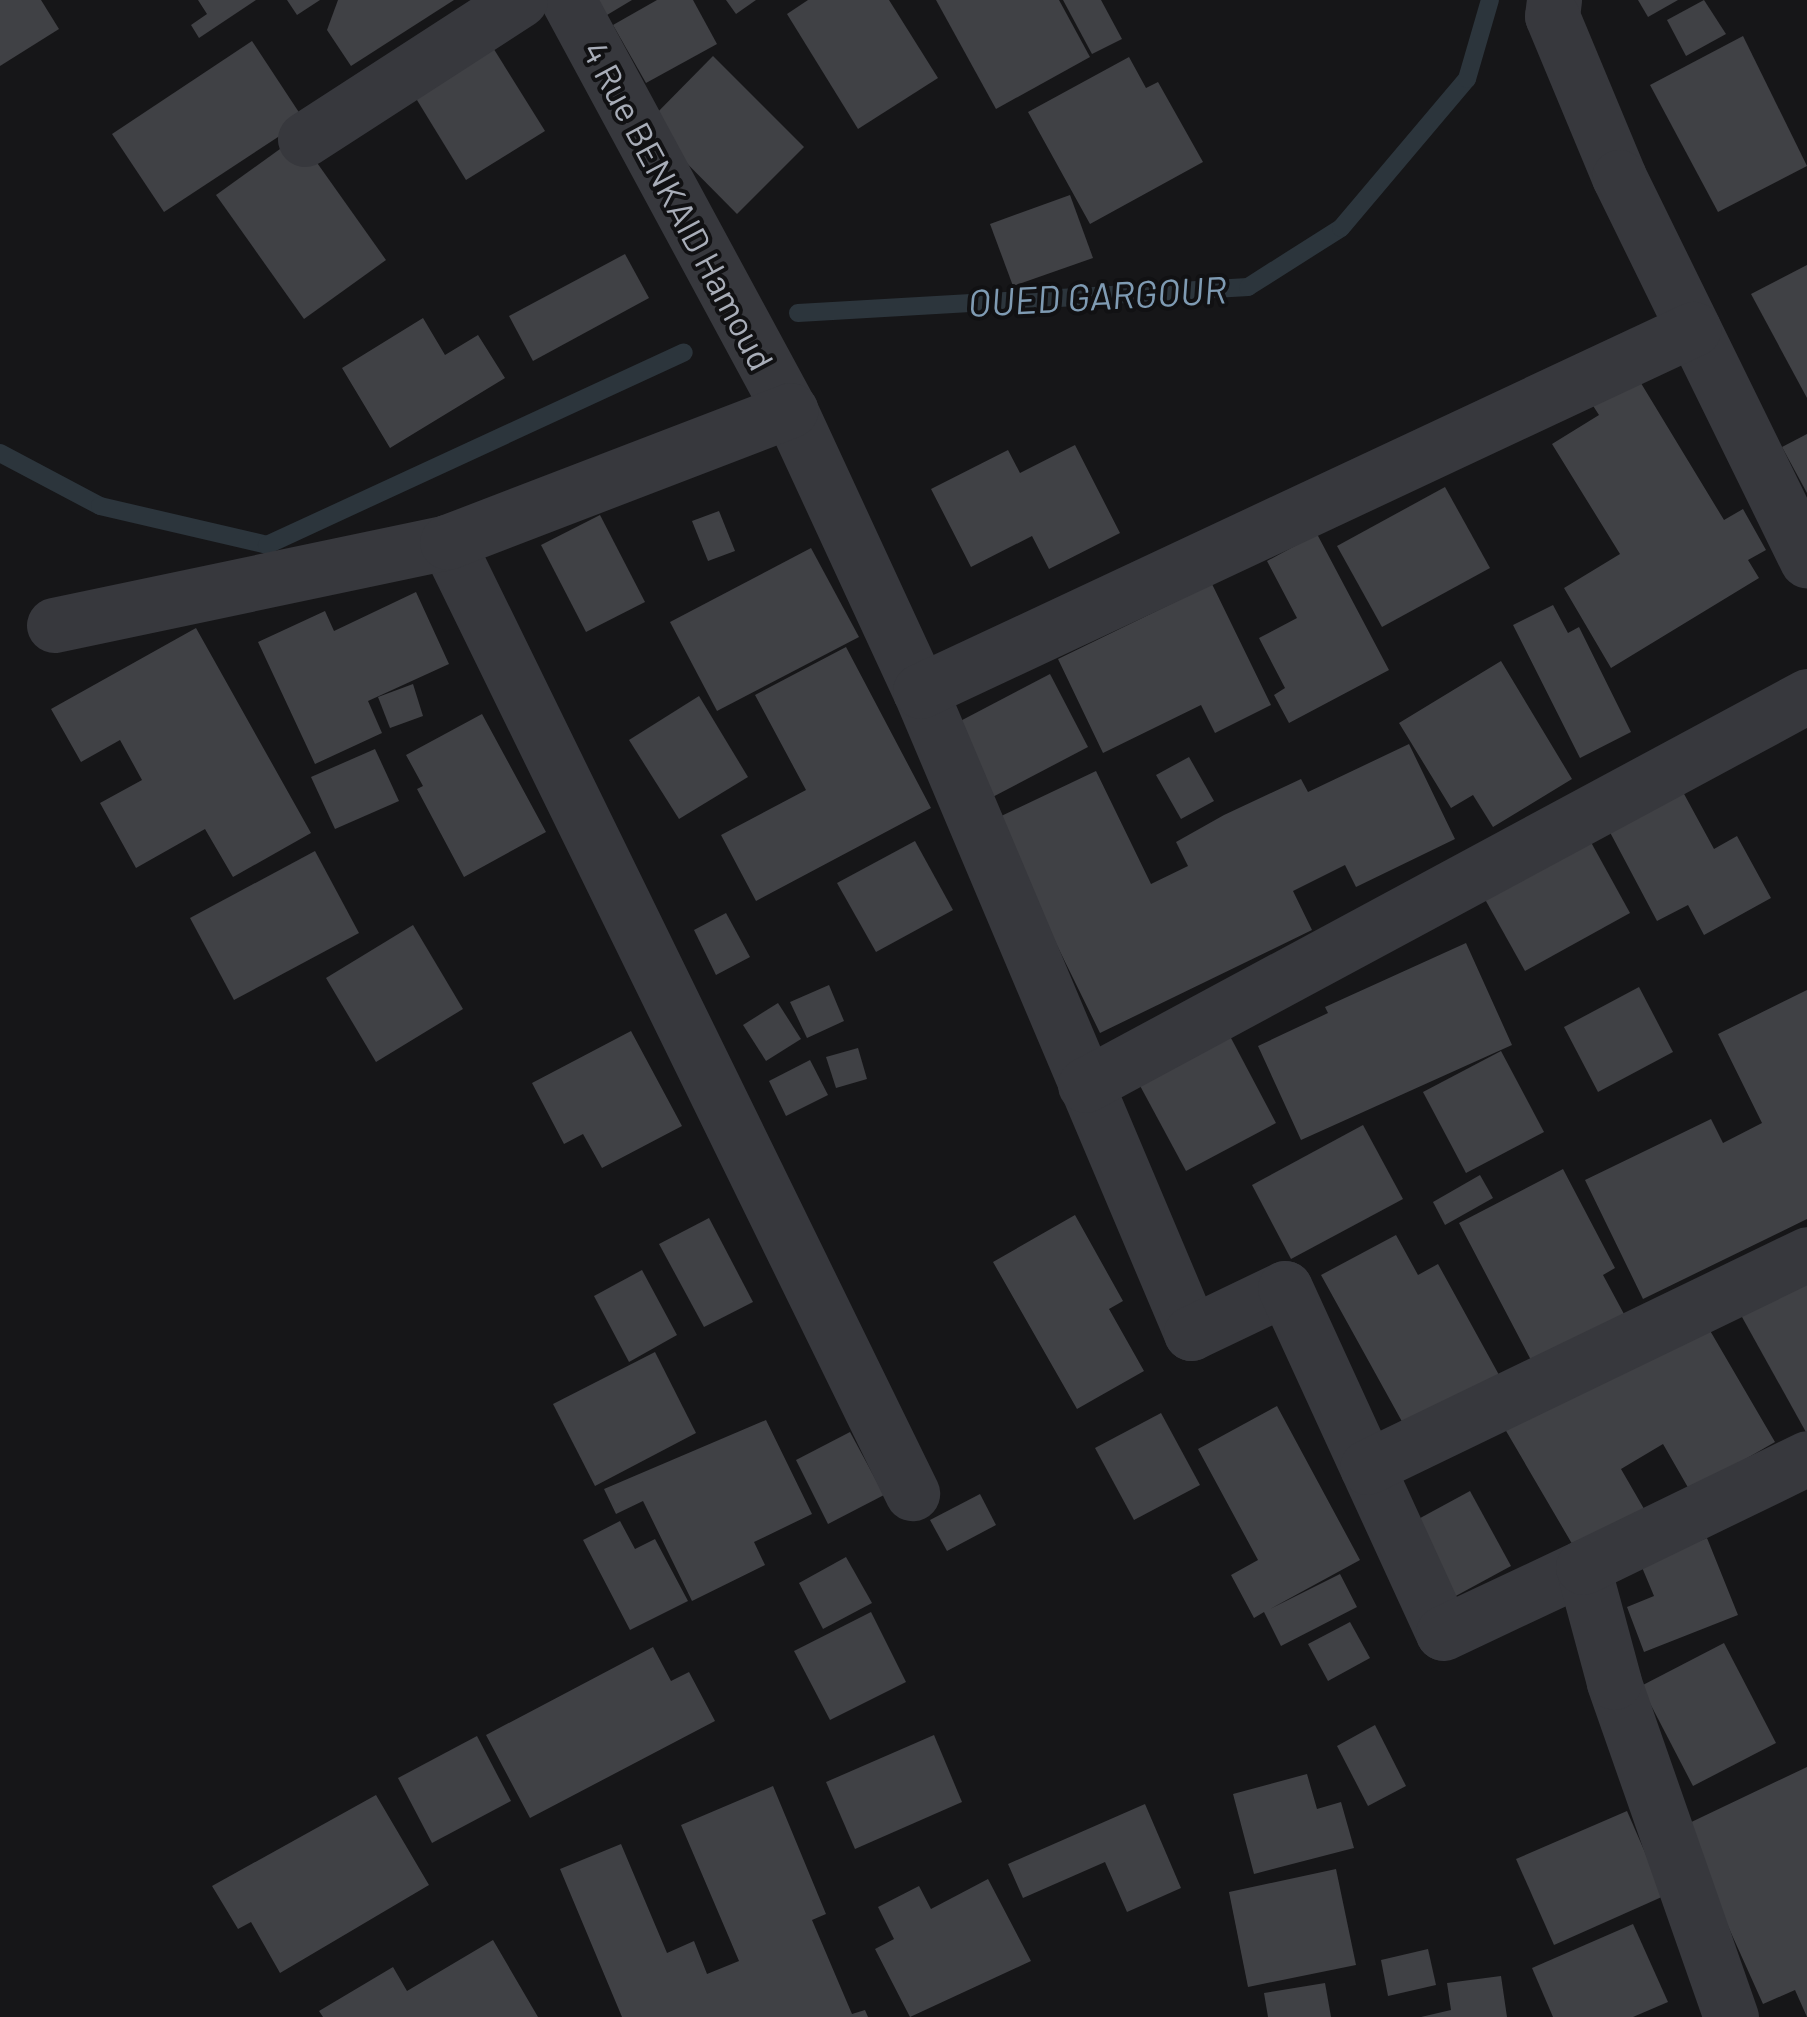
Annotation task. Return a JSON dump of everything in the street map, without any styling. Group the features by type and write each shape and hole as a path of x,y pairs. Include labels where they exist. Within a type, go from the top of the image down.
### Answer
{"street":[{"path":"305,139 520,0"},
{"name":"4 Rue BENKAID Hamoud","path":"568,0 790,410 920,691 1191,1333 1285,1288 1367,1467"},
{"path":"1554,0 1552,16 1611,159 1807,560"},
{"path":"920,691 1693,329"},
{"path":"54,625 448,542 790,410"},
{"path":"448,542 912,1493"},
{"path":"1085,1085 1807,696"},
{"path":"1807,1254 1367,1467 1444,1634 1807,1458"},
{"path":"1583,1567 1614,1682 1730,2017"}],"building":[{"path":"0,0 41,0 59,29 0,66"},
{"path":"198,0 256,0 199,38 191,25 207,14"},
{"path":"287,0 320,0 297,15"},
{"path":"338,0 454,0 351,66 327,30"},
{"path":"591,0 632,0 602,18"},
{"path":"657,0 693,0 717,44 646,83 613,25"},
{"path":"726,0 756,0 736,14"},
{"path":"808,0 889,0 938,78 858,129 787,14"},
{"path":"936,0 1059,0 1090,57 996,109"},
{"path":"1063,0 1101,0 1122,39 1092,54"},
{"path":"1638,0 1678,0 1648,17"},
{"path":"1704,0 1726,34 1686,56 1667,20"},
{"path":"1743,36 1807,166 1718,212 1650,85"},
{"path":"487,38 545,131 466,180 409,87"},
{"path":"252,41 304,120 164,212 112,134"},
{"path":"713,56 804,147 737,214 647,123"},
{"path":"1129,57 1146,88 1158,82 1203,162 1090,224 1028,112"},
{"path":"298,136 386,260 304,319 216,195"},
{"path":"1070,195 1093,258 1013,286 990,224"},
{"path":"625,254 649,298 533,361 509,316"},
{"path":"1807,265 1807,398 1751,294"},
{"path":"423,318 445,355 478,335 505,378 390,448 342,368"},
{"path":"1633,370 1724,520 1743,509 1766,550 1748,560 1759,578 1611,668 1564,588 1620,554 1552,444 1599,415 1588,398"},
{"path":"1807,434 1807,493 1782,447"},
{"path":"1075,445 1120,533 1049,569 1032,536 971,567 931,489 1008,450 1020,473"},
{"path":"1445,487 1490,568 1382,627 1337,546"},
{"path":"719,511 735,551 708,561 692,521"},
{"path":"600,515 645,602 586,632 541,545"},
{"path":"1317,534 1389,670 1289,723 1274,695 1285,688 1259,638 1297,618 1267,561"},
{"path":"811,548 859,637 717,711 670,622"},
{"path":"1212,584 1271,705 1215,733 1201,705 1103,753 1058,659"},
{"path":"416,592 449,664 368,701 382,733 315,764 258,642 325,611 334,631"},
{"path":"1553,605 1568,633 1579,627 1631,732 1580,758 1513,625"},
{"path":"196,628 311,833 233,877 205,829 136,868 100,803 142,780 120,740 81,762 51,709"},
{"path":"846,647 931,808 756,901 721,835 806,790 755,695"},
{"path":"1501,661 1572,779 1493,827 1473,795 1451,808 1399,723"},
{"path":"1050,674 1088,747 985,801 947,728"},
{"path":"413,684 423,716 390,728 378,697"},
{"path":"699,696 748,777 679,819 629,740"},
{"path":"482,714 546,832 464,877 417,789 423,786 406,755"},
{"path":"1409,744 1455,839 1356,887 1345,865 1293,891 1312,930 1100,1033 995,819 1096,771 1151,884 1188,866 1176,842 1224,815 1301,779 1308,792"},
{"path":"375,749 399,801 335,829 311,777"},
{"path":"1189,757 1214,801 1181,819 1156,775"},
{"path":"1677,781 1714,849 1737,836 1771,898 1704,935 1688,905 1657,921 1604,821"},
{"path":"1582,826 1630,913 1525,971 1477,885"},
{"path":"915,841 953,910 876,952 837,883"},
{"path":"315,851 359,933 234,1000 190,918"},
{"path":"726,913 750,957 716,975 694,930"},
{"path":"413,925 463,1009 376,1062 326,978"},
{"path":"1466,943 1512,1045 1301,1140 1258,1046 1328,1013 1325,1007"},
{"path":"829,985 844,1021 807,1038 790,1002"},
{"path":"1639,987 1673,1052 1598,1092 1564,1027"},
{"path":"1807,990 1807,1219 1643,1299 1585,1180 1711,1119 1723,1143 1762,1123 1718,1034"},
{"path":"778,1003 801,1039 766,1061 743,1025"},
{"path":"1222,1021 1276,1123 1186,1171 1131,1069"},
{"path":"631,1031 682,1126 602,1168 583,1134 564,1144 532,1083"},
{"path":"858,1048 867,1079 836,1088 826,1057"},
{"path":"1501,1051 1544,1132 1466,1173 1423,1092"},
{"path":"810,1060 828,1095 786,1116 769,1081"},
{"path":"1363,1125 1403,1199 1291,1259 1252,1185"},
{"path":"1563,1169 1615,1268 1603,1275 1624,1314 1532,1362 1459,1223"},
{"path":"1480,1175 1493,1198 1445,1225 1433,1202"},
{"path":"1075,1215 1123,1301 1109,1309 1144,1371 1077,1409 993,1262"},
{"path":"709,1218 753,1302 704,1327 659,1244"},
{"path":"1396,1235 1418,1275 1438,1264 1504,1384 1410,1436 1321,1275"},
{"path":"1807,1258 1807,1434 1732,1299"},
{"path":"642,1270 677,1335 629,1362 594,1296"},
{"path":"1698,1310 1775,1442 1690,1491 1663,1444 1621,1469 1647,1514 1578,1554 1502,1424"},
{"path":"655,1352 696,1433 595,1486 553,1404"},
{"path":"1277,1406 1360,1560 1270,1609 1340,1574 1357,1607 1281,1646 1264,1612 1254,1618 1231,1575 1258,1560 1198,1449"},
{"path":"1161,1413 1200,1485 1134,1520 1095,1448"},
{"path":"766,1420 812,1514 754,1542 765,1565 692,1601 643,1501 616,1514 604,1489"},
{"path":"850,1432 884,1495 828,1524 796,1460"},
{"path":"1470,1491 1511,1566 1441,1604 1400,1529"},
{"path":"980,1494 996,1525 947,1551 930,1520"},
{"path":"620,1521 635,1549 655,1539 688,1601 630,1630 583,1540"},
{"path":"1707,1538 1738,1615 1644,1652 1627,1607 1654,1596 1641,1565"},
{"path":"846,1557 872,1603 823,1629 799,1583"},
{"path":"871,1612 906,1682 830,1720 794,1651"},
{"path":"1350,1622 1370,1658 1328,1681 1308,1644"},
{"path":"1724,1643 1776,1743 1693,1786 1641,1686"},
{"path":"653,1647 671,1681 689,1672 715,1721 530,1818 486,1735"},
{"path":"1375,1725 1406,1786 1368,1806 1337,1746"},
{"path":"934,1735 962,1802 855,1849 826,1782"},
{"path":"477,1736 511,1801 432,1843 398,1778"},
{"path":"1807,1767 1807,2017 1795,1990 1763,2004 1683,1826"},
{"path":"1307,1774 1317,1809 1341,1802 1354,1848 1254,1874 1233,1794"},
{"path":"773,1786 826,1914 812,1920 852,2014 865,2010 868,2017 622,2017 560,1869 621,1844 667,1953 694,1941 707,1974 739,1961 681,1825"},
{"path":"376,1795 429,1885 280,1973 251,1922 238,1929 212,1886"},
{"path":"1145,1804 1181,1888 1127,1912 1105,1862 1023,1898 1008,1864"},
{"path":"1627,1811 1664,1896 1554,1945 1516,1859"},
{"path":"1336,1869 1356,1965 1248,1987 1229,1892"},
{"path":"988,1879 1031,1961 910,2017 875,1949 894,1939 878,1907 919,1886 931,1909"},
{"path":"1633,1924 1668,2002 1633,2017 1553,2017 1532,1968"},
{"path":"493,1940 538,2017 323,2017 319,2011 393,1967 407,1991"},
{"path":"1428,1949 1436,1985 1388,1996 1381,1960"},
{"path":"1501,1976 1507,2017 1421,2017 1451,2010 1447,1983"},
{"path":"1325,1983 1331,2017 1268,2017 1264,1993"}],"waterway":[{"name":"OUED GARGOUR","path":"798,313 1248,287 1341,228 1467,79 1490,0"},
{"name":"OUED GARGOUR","path":"0,453 100,506 267,545 684,352"}]}
